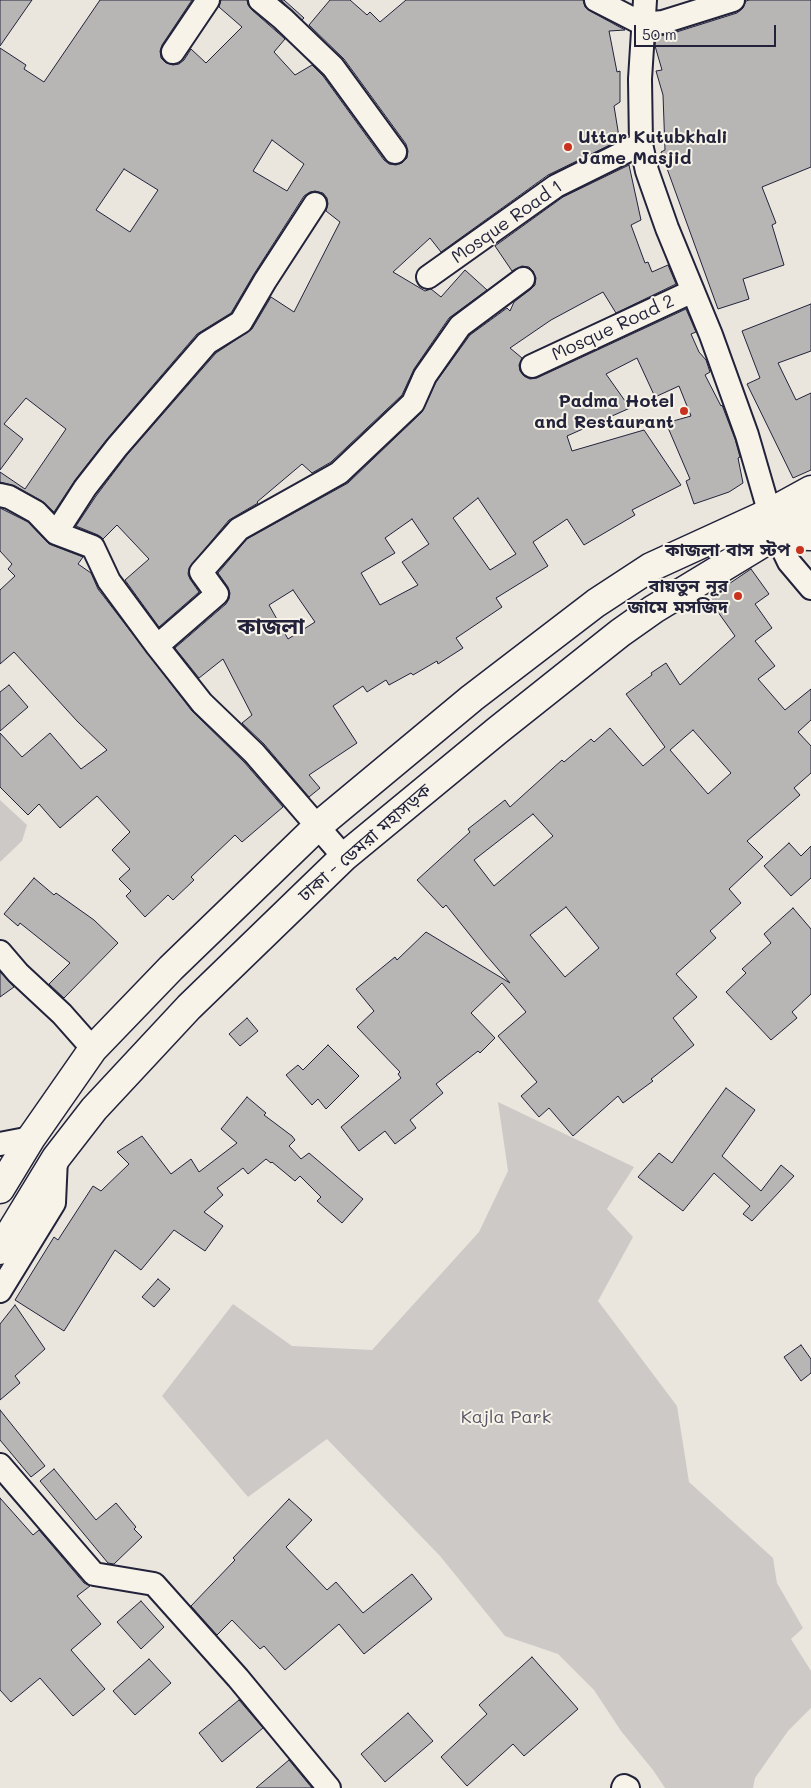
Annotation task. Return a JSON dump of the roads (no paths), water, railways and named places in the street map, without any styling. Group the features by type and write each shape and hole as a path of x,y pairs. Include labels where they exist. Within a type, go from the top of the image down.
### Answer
{"main road":[{"name":"ঢাকা - ডেমরা মহাসড়ক","path":"0,1250 56,1158 94,1109 189,1007 354,849 498,730 620,633 773,524 811,490"},
{"path":"773,524 811,517"},
{"name":"ঢাকা - ডেমরা মহাসড়ক","path":"0,1189 31,1138 93,1049 171,968 327,819 472,698 596,603 651,567 773,524 811,536"},
{"path":"596,603 620,633"},
{"path":"327,819 354,849"}],"street":[{"path":"173,52 208,0"},
{"path":"260,0 283,19 333,67 395,152"},
{"path":"596,0 653,23 733,0"},
{"path":"644,0 653,23 640,79 641,144 647,171 747,435 773,524 789,562 811,588"},
{"name":"Mosque Road 1","path":"428,277 556,186 641,144"},
{"path":"56,533 85,488 112,454 207,343 241,322 270,272 315,204"},
{"path":"157,646 217,594 201,572 239,529 339,473 413,403 425,376 460,326 523,278"},
{"name":"Mosque Road 2","path":"532,366 693,291"},
{"path":"0,495 9,497 36,512 56,533 92,547 109,581 157,646 202,702 254,754 327,819"},
{"path":"0,952 62,1014 93,1049"},
{"path":"0,1144 31,1138"},
{"path":"0,1291 54,1203 56,1158"},
{"path":"0,1465 94,1574 154,1584 238,1678 329,1788"},
{"path":"623,1788 624,1786 628,1788"}],"place":[{"name":"Uttar Kutubkhali Jame Masjid","path":"568,147"},
{"name":"Padma Hotel and Restaurant","path":"684,411"},
{"name":"কাজলা বাস স্টপ","path":"800,550"},
{"name":"বায়তুন নূর জামে মসজিদ","path":"738,596"}],"district":[{"name":"কাজলা","path":"271,627"}],"park label":[{"name":"Kajla Park","path":"506,1417"}]}
